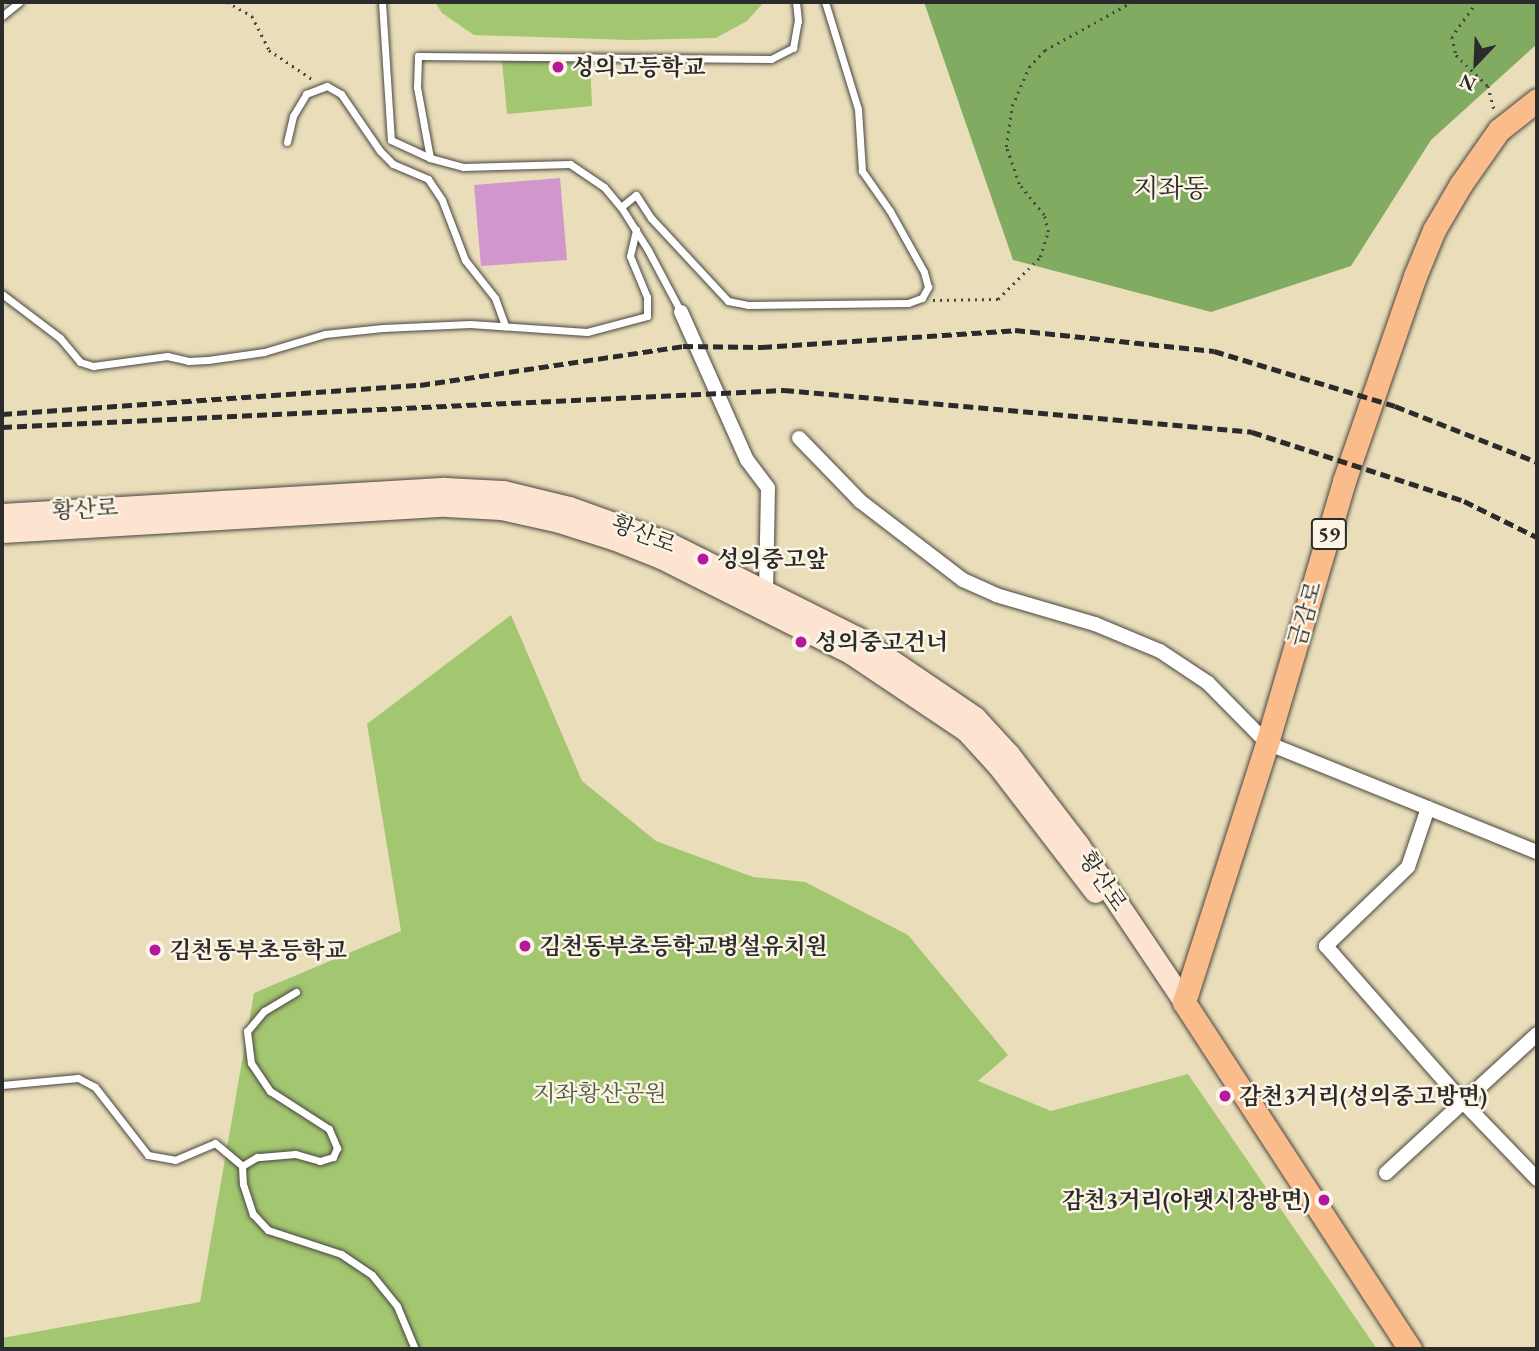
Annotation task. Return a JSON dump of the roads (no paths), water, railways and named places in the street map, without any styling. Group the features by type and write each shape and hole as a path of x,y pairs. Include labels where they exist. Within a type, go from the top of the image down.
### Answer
{"main road":[{"name":"금감로","path":"1184,1002 1267,743 1344,481 1415,276 1440,219 1461,184 1499,131 1537,100"},
{"name":"황산로","path":"1184,1002 1410,1349"}],"street":[{"path":"681,312 747,460 768,488 766,589"},
{"path":"799,438 860,501 962,580 996,595 1095,624 1160,651 1208,683 1267,743 1537,852"},
{"name":"황산로","path":"2,514 445,488 503,491 569,507 645,534 766,589 857,637 975,717 1009,754 1056,814 1184,1002"},
{"name":"황산로","path":"2,532 446,506 501,509 559,522 661,558 850,653 966,731 998,766 1066,856 1184,1002"},
{"path":"1428,808 1408,867 1326,946 1463,1102 1537,1179"},
{"path":"1386,1173 1537,1034"}],"lane":[{"path":"2,16 19,2"},
{"path":"382,2 391,140 430,158 463,167 570,164 604,187 621,207 681,312"},
{"path":"430,158 417,87 418,55 771,59 793,48 798,21 796,2"},
{"path":"621,207 636,195 651,218 728,301 748,305 908,303 923,296 928,287 924,272 890,211 862,171 858,109 825,2"},
{"path":"287,142 293,116 306,94 327,86 351,105 380,151 393,164 428,179 442,200 465,260 495,298 505,327"},
{"path":"2,293 60,338 80,362 93,366 167,356 188,361 264,352 340,332 438,325 587,332 647,316 647,297 630,256 636,230"},
{"path":"242,1166 257,1157 295,1154 320,1161 333,1157 337,1148 329,1129 270,1091 251,1063 247,1031 264,1011 296,992"},
{"path":"2,1085 78,1078 95,1087 148,1155 175,1160 215,1143 242,1166 243,1184 253,1214 268,1230 341,1254 372,1275 397,1306 415,1349"}],"railway":[{"path":"2,414 420,385 683,346 762,347 1015,330 1214,351 1395,406 1537,462"},
{"path":"2,427 784,390 1252,432 1464,501 1537,537"}],"place":[{"name":"성의고등학교","path":"558,67"},
{"name":"성의중고앞","path":"703,559"},
{"name":"성의중고건너","path":"801,642"},
{"name":"김천동부초등학교병설유치원","path":"525,946"},
{"name":"김천동부초등학교","path":"155,950"},
{"name":"감천3거리(성의중고방면)","path":"1225,1096"},
{"name":"감천3거리(아랫시장방면)","path":"1324,1200"}],"district":[{"name":"지좌동","path":"1171,189"}],"park label":[{"name":"지좌황산공원","path":"600,1093"}]}
